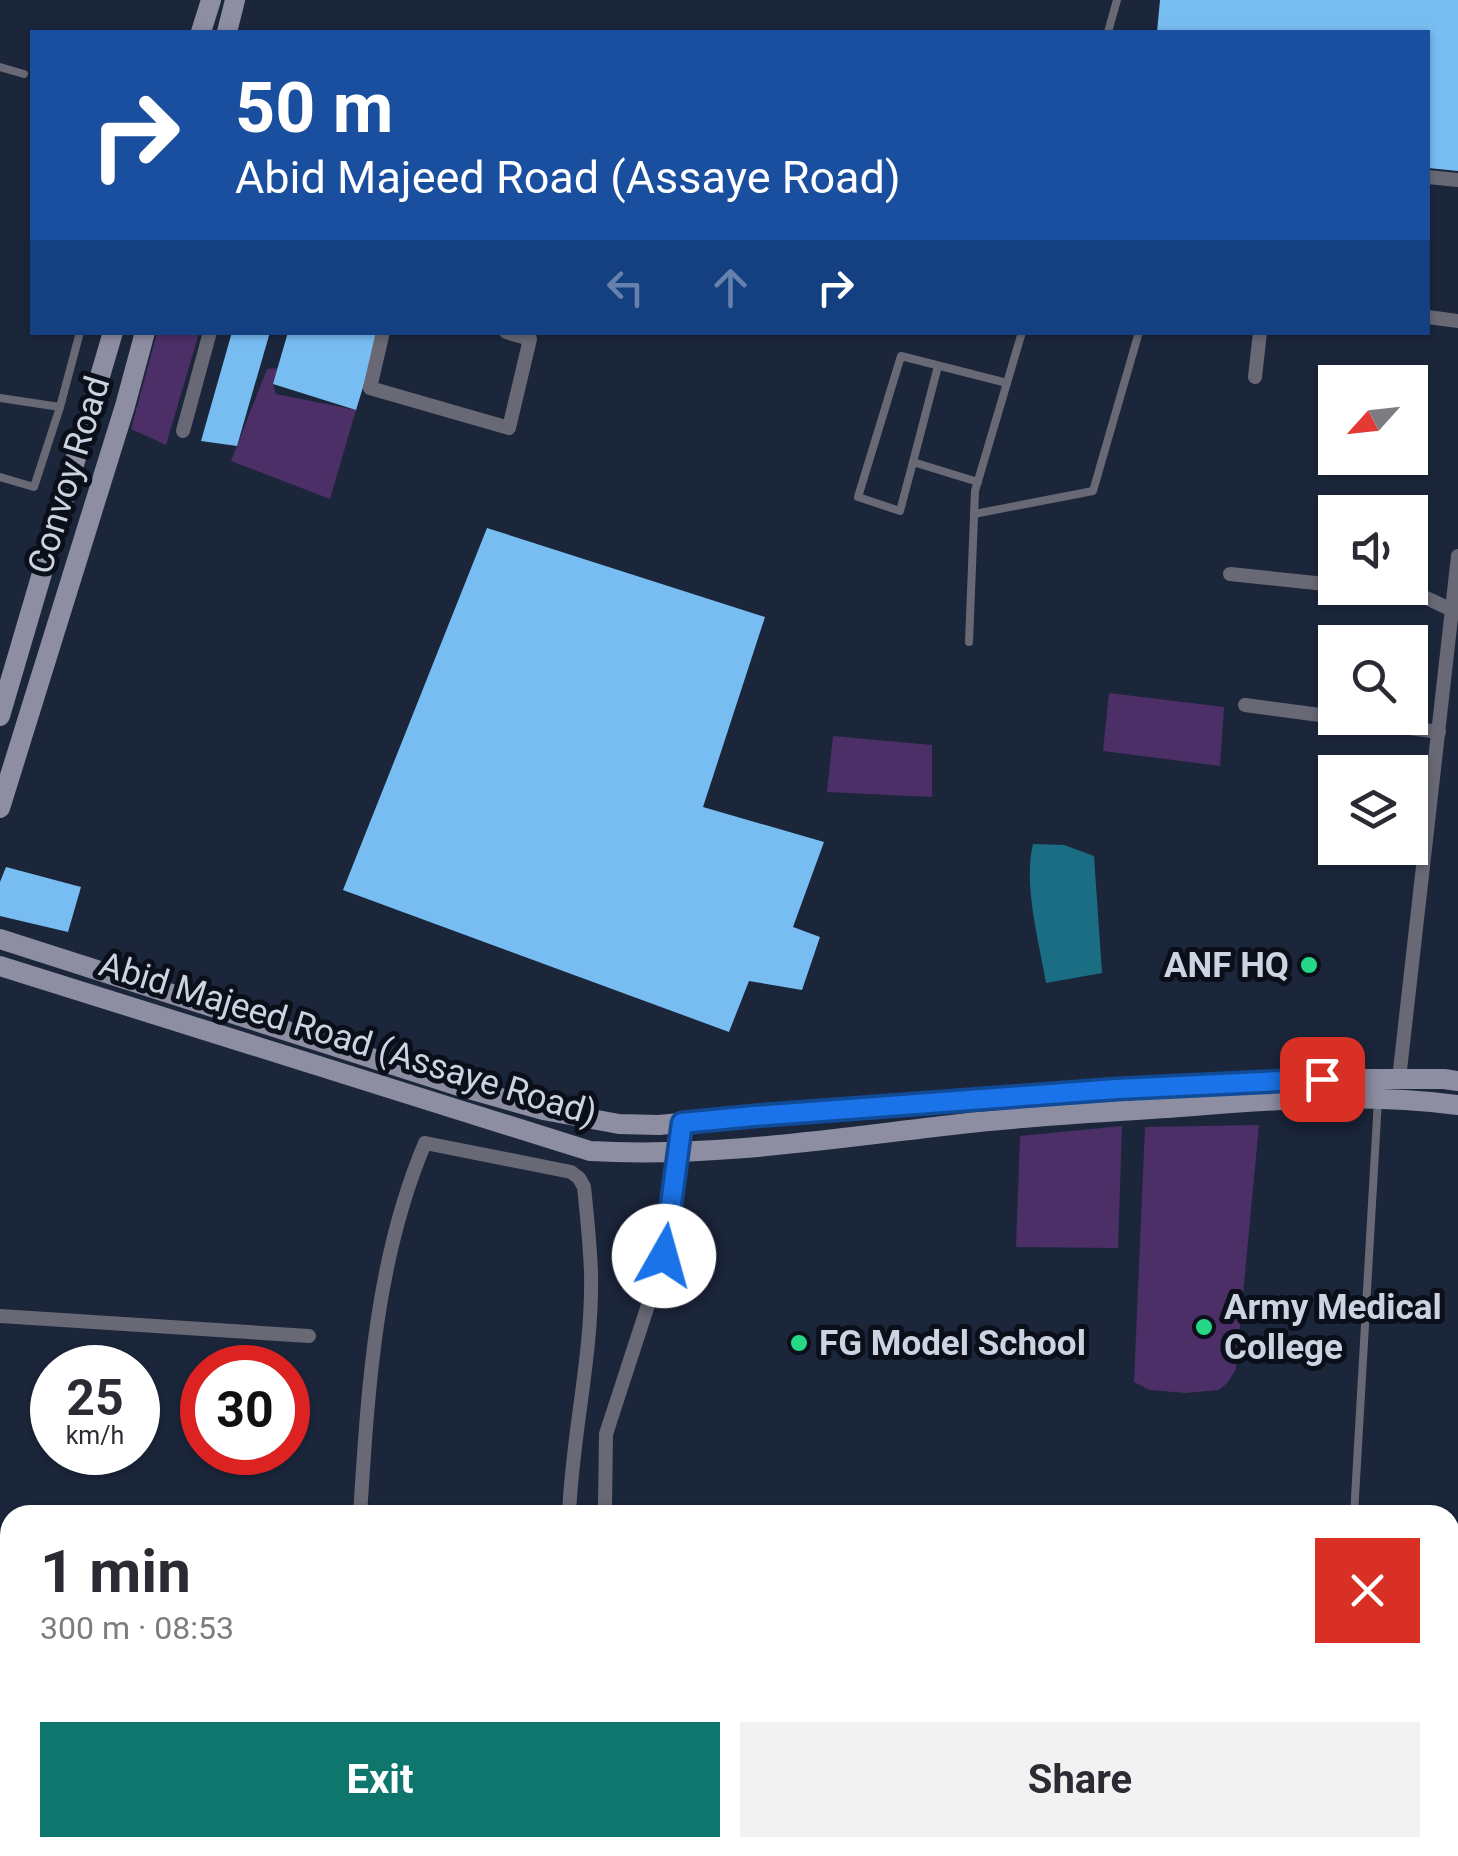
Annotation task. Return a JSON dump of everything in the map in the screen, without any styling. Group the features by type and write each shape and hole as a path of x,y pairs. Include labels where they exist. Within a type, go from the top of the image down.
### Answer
{"main road":[{"path":"202,30 211,0"},
{"path":"227,30 235,0"},
{"name":"Convoy Road","path":"0,716 112,335"},
{"name":"Convoy Road","path":"0,808 144,335"},
{"name":"Abid Majeed Road (Assaye Road)","path":"0,939 543,1110 619,1124 682,1123 1117,1089 1322,1079 1458,1081"},
{"name":"Abid Majeed Road (Assaye Road)","path":"0,966 590,1150 640,1154 766,1146 997,1120 1304,1098 1458,1105"}],"street":[{"path":"1430,177 1458,180"},
{"path":"1430,317 1458,321"},
{"path":"183,431 209,335"},
{"path":"382,335 370,388 509,428 530,339 516,335"},
{"path":"1255,377 1260,335"},
{"path":"1400,1078 1458,556"},
{"path":"1230,574 1318,583"},
{"path":"1428,599 1452,610"},
{"path":"1245,705 1318,716"},
{"path":"1428,731 1439,732"},
{"path":"605,1505 606,1434 664,1256 682,1123"},
{"path":"361,1505 378,1313 397,1229 425,1144 571,1172 584,1187 591,1276 569,1505"},
{"path":"0,1316 308,1336"}],"lane":[{"path":"1109,30 1117,0"},
{"path":"0,67 24,74"},
{"path":"0,477 34,487 79,335"},
{"path":"969,642 978,482 1021,335"},
{"path":"974,514 1093,492 1138,335"},
{"path":"938,366 900,511 858,497 901,356 1007,384"},
{"path":"0,398 60,407"},
{"path":"912,462 978,482"},
{"path":"1355,1505 1378,1100"}],"shaded area":[{"path":"156,335 198,335 166,445 131,429"},
{"path":"282,368 273,383 276,394 356,410 330,499 231,461 267,369"},
{"path":"1109,693 1224,707 1220,766 1103,751"},
{"path":"833,736 932,745 932,797 827,792"},
{"path":"1259,1125 1236,1369 1219,1390 1150,1390 1134,1382 1145,1127"},
{"path":"1122,1126 1118,1248 1016,1247 1020,1136"}],"water":[{"path":"1033,844 1064,845 1094,856 1102,973 1046,983 1031,895"}],"building":[{"path":"1160,0 1458,0 1458,171 1430,168 1430,30 1157,30"},
{"path":"231,335 269,335 237,446 201,441"},
{"path":"287,335 379,335 356,410 273,384"},
{"path":"487,528 765,617 703,807 824,842 793,927 820,937 802,990 749,981 729,1032 343,890"},
{"path":"6,867 81,887 68,932 0,916 0,882"}],"place":[{"name":"ANF HQ","path":"1309,965"},
{"name":"Army Medical College","path":"1204,1327"},
{"name":"FG Model School","path":"799,1343"}],"route":[{"path":"664,1256 682,1123 1117,1089 1322,1079"}]}
